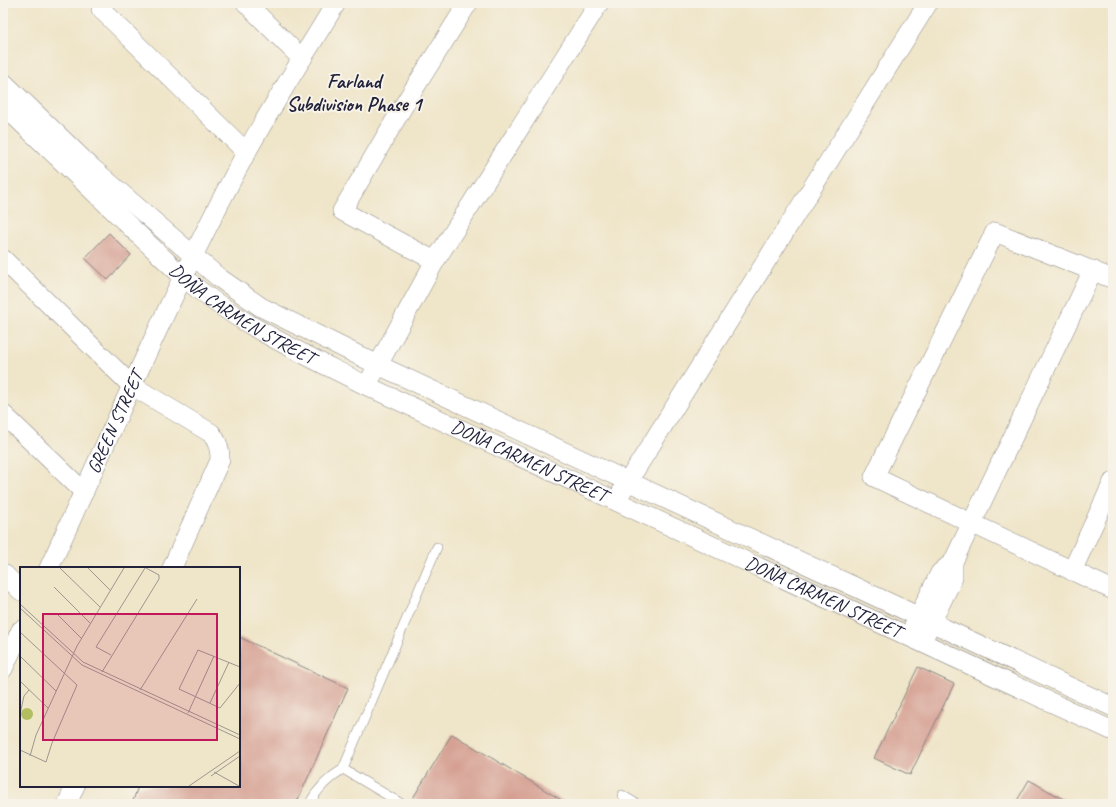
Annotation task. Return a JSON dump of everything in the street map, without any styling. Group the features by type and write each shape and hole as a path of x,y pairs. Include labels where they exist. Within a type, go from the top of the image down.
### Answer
{"street":[{"path":"246,3 302,59"},
{"name":"GREEN STREET","path":"49,567 132,385 193,256 246,152 336,3"},
{"path":"435,261 342,211 407,100 468,3"},
{"path":"367,386 435,261 599,3"},
{"path":"616,501 928,3"},
{"path":"101,9 246,152"},
{"name":"DOÑA CARMEN STREET","path":"3,82 91,168 223,281 261,307 378,366 1113,707"},
{"name":"DOÑA CARMEN STREET","path":"3,105 183,277 210,299 252,327 367,386 1113,731"},
{"path":"1113,278 995,232 874,477 1113,590"},
{"path":"3,259 132,385 211,433 219,447 220,460 172,567"},
{"path":"916,639 925,620 940,572 953,562 1093,270"},
{"path":"3,414 84,492"},
{"path":"1072,571 1113,482"},
{"path":"3,573 20,590"},
{"path":"3,669 20,632"},
{"path":"67,804 75,787"}],"lane":[{"path":"309,804 315,793 328,778 343,769 437,547"},
{"path":"343,769 402,804"},
{"path":"622,795 637,804"}],"building":[{"path":"109,233 131,255 108,280 85,258"},
{"path":"240,637 348,688 296,804 132,804 138,787 240,787"},
{"path":"918,667 954,684 910,775 874,758"},
{"path":"452,734 568,804 424,804 413,798"},
{"path":"1029,780 1072,804 1015,804"}],"district":[{"name":"Farland Subdivision Phase 1","path":"354,92"}]}
